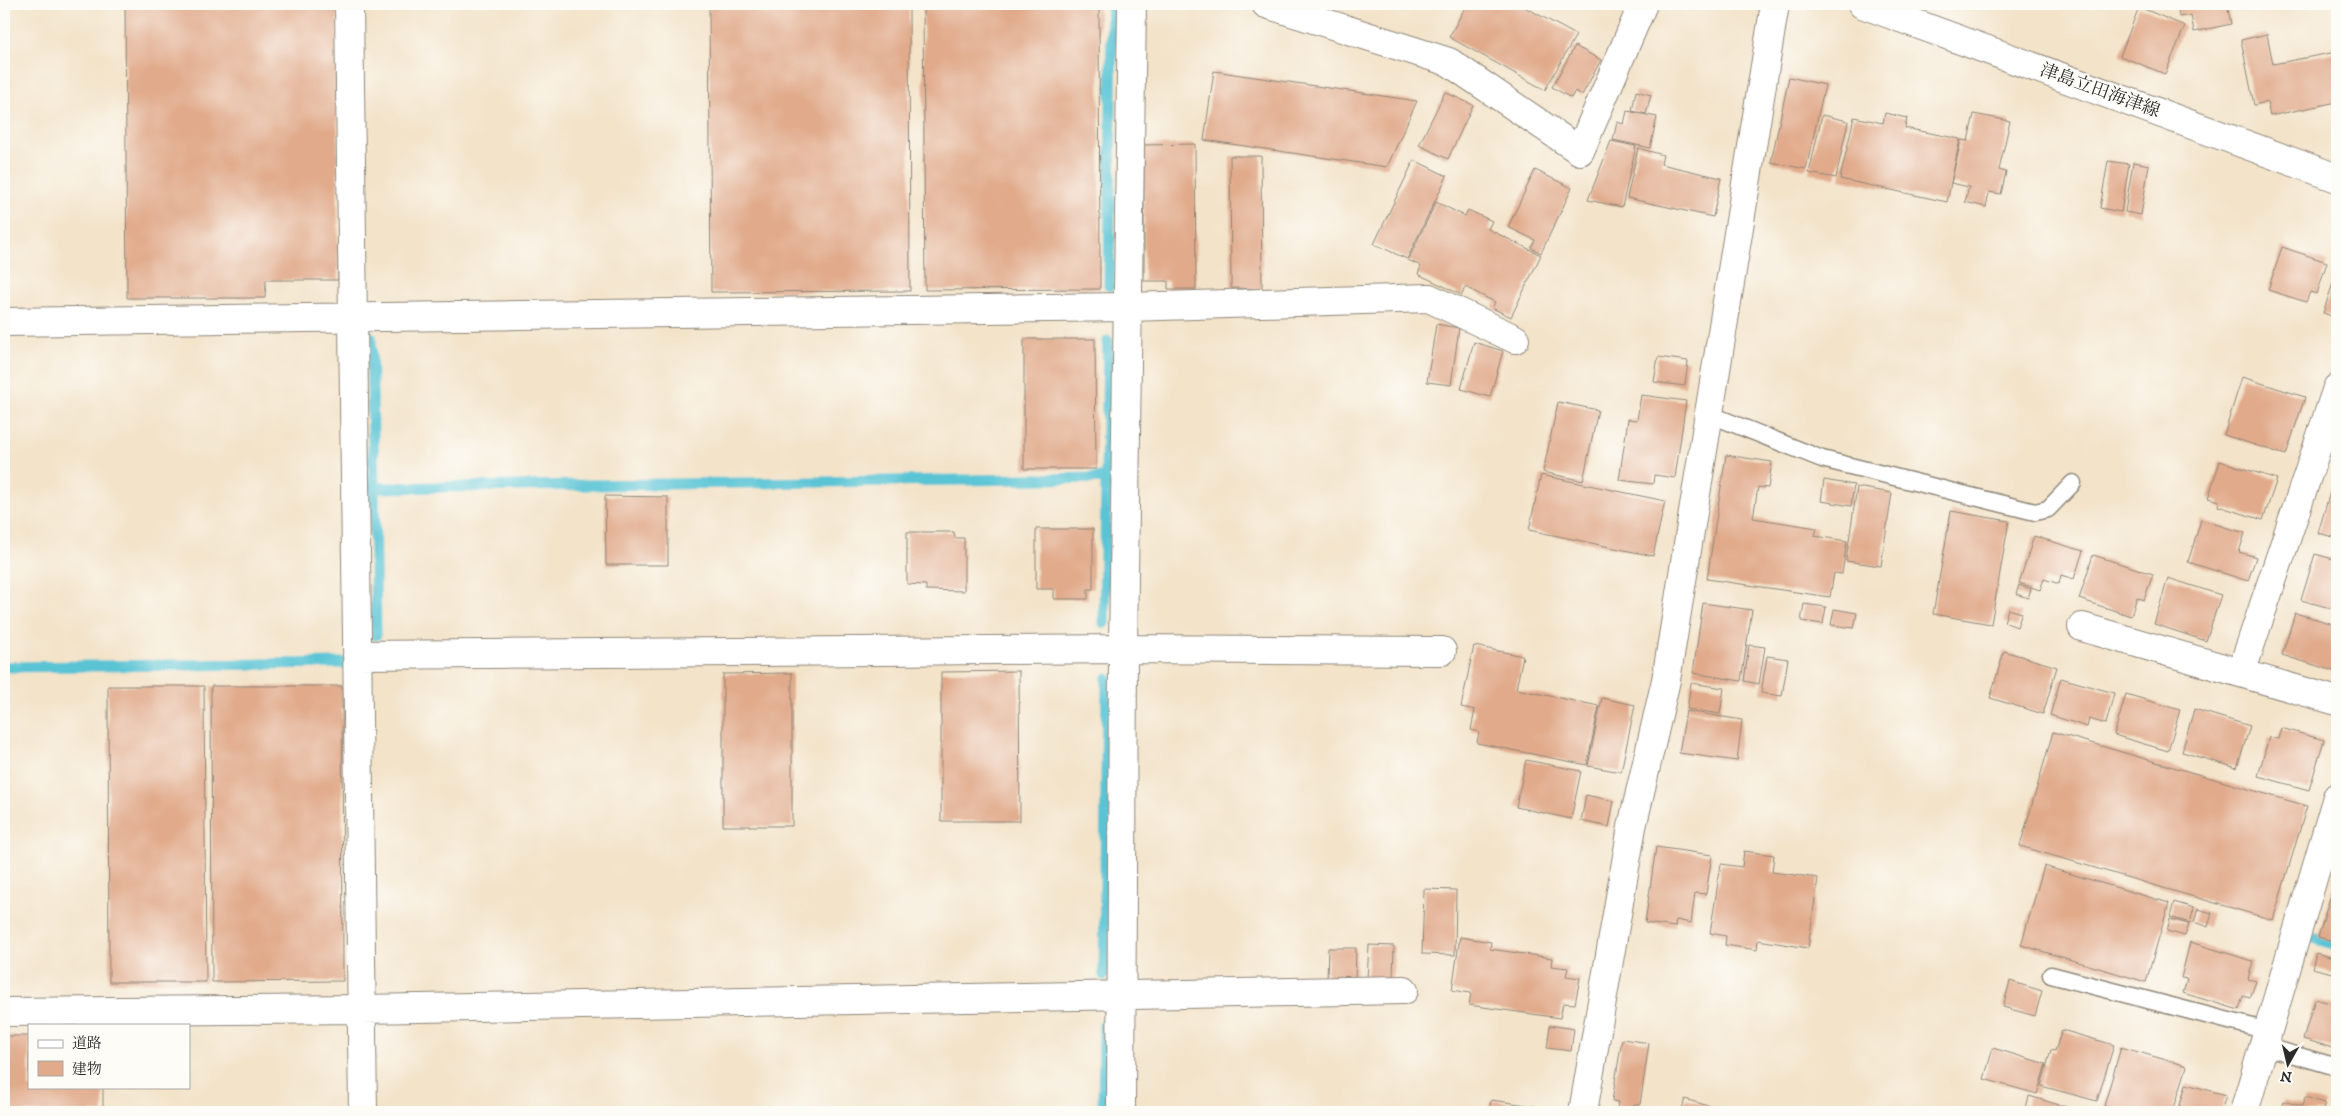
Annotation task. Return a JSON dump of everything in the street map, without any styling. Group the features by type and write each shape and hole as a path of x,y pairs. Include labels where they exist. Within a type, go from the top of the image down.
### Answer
{"street":[{"path":"349,4 364,1112"},
{"path":"1121,1112 1123,648 1132,4"},
{"path":"1266,4 1449,62 1580,151 1643,4"},
{"path":"1583,1112 1632,827 1666,680 1775,4"},
{"name":"津島立田海津線","path":"1862,4 2337,178"},
{"path":"4,322 1128,308 1429,298 1515,339"},
{"path":"2241,673 2337,388"},
{"path":"2082,627 2337,701"},
{"path":"357,655 1123,648 1442,651"},
{"path":"2244,1112 2266,1038 2331,844 2337,797"},
{"path":"4,1012 362,1009 1404,990"}],"lane":[{"path":"1709,414 1822,459 2035,512 2048,509 2073,483"},
{"path":"2051,975 2266,1038 2337,1067"}],"building":[{"path":"125,4 337,4 338,280 266,280 265,298 127,298"},
{"path":"709,4 909,4 910,291 711,292"},
{"path":"923,4 1099,4 1100,289 925,290"},
{"path":"1467,4 1519,4 1576,35 1545,90 1449,37"},
{"path":"2177,4 2227,4 2231,24 2194,32 2191,15 2179,17"},
{"path":"2139,7 2185,26 2165,74 2120,56"},
{"path":"2267,34 2273,64 2336,52 2337,102 2270,116 2267,102 2254,105 2241,40"},
{"path":"1575,46 1601,60 1582,95 1575,91 1571,98 1552,87"},
{"path":"1214,71 1417,101 1387,167 1204,140"},
{"path":"1789,77 1825,85 1806,169 1771,162"},
{"path":"1636,91 1651,95 1646,114 1632,111"},
{"path":"1445,92 1473,105 1448,159 1419,145"},
{"path":"1627,111 1657,117 1650,148 1613,140 1617,122 1624,124"},
{"path":"1885,113 1907,118 1905,128 1960,139 1947,202 1840,179 1854,117 1883,123"},
{"path":"1974,114 2010,121 1999,170 2006,172 2001,194 1989,192 1986,207 1965,202 1969,187 1951,183 1961,140 1968,141"},
{"path":"1822,115 1848,121 1836,178 1809,173"},
{"path":"1611,141 1636,146 1622,207 1588,200"},
{"path":"1195,144 1196,289 1168,289 1168,281 1144,281 1144,145"},
{"path":"1638,148 1663,155 1661,164 1721,178 1713,217 1627,198"},
{"path":"1230,156 1261,156 1262,289 1231,288"},
{"path":"1414,160 1447,176 1407,259 1374,244"},
{"path":"2108,161 2129,164 2121,212 2100,208"},
{"path":"2133,162 2149,165 2141,215 2125,212"},
{"path":"1535,170 1572,188 1541,253 1531,248 1535,240 1508,227"},
{"path":"1436,202 1465,216 1468,210 1492,221 1488,229 1541,255 1511,317 1492,308 1495,302 1465,287 1462,295 1418,274 1421,266 1408,260"},
{"path":"2282,247 2327,262 2317,294 2310,292 2306,302 2268,290"},
{"path":"2337,271 2337,318 2323,313"},
{"path":"1436,324 1459,328 1451,385 1427,382"},
{"path":"1024,339 1095,339 1096,469 1024,469"},
{"path":"1474,342 1503,351 1490,397 1461,389"},
{"path":"1658,357 1688,361 1685,386 1654,382"},
{"path":"2242,377 2305,397 2286,455 2224,435"},
{"path":"1641,395 1686,401 1675,478 1654,475 1653,484 1619,480 1628,419 1637,420"},
{"path":"1558,402 1598,410 1583,481 1543,472"},
{"path":"1726,455 1772,462 1768,488 1758,487 1753,518 1817,528 1815,536 1847,541 1842,574 1834,573 1830,597 1707,579"},
{"path":"2220,461 2277,479 2263,520 2218,506 2219,501 2208,498"},
{"path":"1541,475 1665,501 1653,556 1529,530"},
{"path":"1824,480 1854,485 1851,506 1821,501"},
{"path":"2333,482 2337,483 2337,538 2318,533"},
{"path":"1857,487 1892,493 1881,566 1846,561"},
{"path":"605,496 668,497 668,565 606,565"},
{"path":"1951,511 2009,521 1991,624 1933,614"},
{"path":"2201,520 2245,533 2239,552 2256,557 2248,581 2188,562"},
{"path":"1036,529 1093,529 1093,589 1088,589 1088,599 1054,599 1054,589 1036,589"},
{"path":"907,532 954,532 955,538 964,538 964,591 926,590 926,585 907,584"},
{"path":"2034,536 2083,551 2074,579 2061,575 2059,584 2044,579 2040,590 2019,583"},
{"path":"2315,554 2337,560 2337,610 2301,600"},
{"path":"2093,555 2153,574 2144,600 2137,597 2131,616 2079,599"},
{"path":"2168,578 2221,595 2206,641 2154,624"},
{"path":"2019,585 2031,589 2028,598 2016,594"},
{"path":"1703,603 1752,610 1741,681 1693,673"},
{"path":"1804,604 1826,607 1823,624 1801,621"},
{"path":"1834,609 1857,613 1854,628 1831,625"},
{"path":"2008,609 2022,613 2017,627 2004,622"},
{"path":"2295,613 2337,625 2337,672 2282,655"},
{"path":"1749,645 1765,647 1759,684 1744,681"},
{"path":"1474,646 1523,656 1516,689 1599,706 1587,765 1477,743 1479,732 1471,730 1475,710 1461,707"},
{"path":"2004,651 2057,667 2043,714 1990,698"},
{"path":"1767,656 1788,659 1782,696 1761,693"},
{"path":"1019,671 1020,821 941,821 941,672"},
{"path":"792,673 792,826 723,826 723,674"},
{"path":"2061,678 2114,693 2106,724 2089,719 2087,727 2050,715"},
{"path":"1691,683 1724,688 1720,714 1687,709"},
{"path":"108,686 204,686 206,982 109,982"},
{"path":"211,686 342,686 343,981 212,982"},
{"path":"2126,694 2180,710 2168,751 2114,735"},
{"path":"1602,698 1635,705 1621,772 1588,766"},
{"path":"2194,709 2250,726 2237,768 2182,752"},
{"path":"1686,711 1742,720 1737,761 1679,753"},
{"path":"2281,728 2324,740 2309,790 2258,776 2269,737 2278,739"},
{"path":"2053,732 2307,806 2273,920 2020,846"},
{"path":"1526,760 1581,771 1571,819 1516,807"},
{"path":"1586,795 1614,801 1609,827 1581,821"},
{"path":"1656,847 1712,855 1706,894 1695,893 1691,923 1676,920 1675,927 1645,923"},
{"path":"1744,851 1774,855 1772,872 1818,878 1808,948 1758,940 1757,950 1725,945 1726,936 1710,933 1721,864 1742,867"},
{"path":"2044,866 2169,903 2146,982 2021,945"},
{"path":"2333,888 2337,889 2337,942 2318,937"},
{"path":"1424,889 1456,890 1455,955 1422,954"},
{"path":"2174,902 2194,908 2190,923 2170,917"},
{"path":"2198,909 2212,913 2208,927 2194,922"},
{"path":"2170,919 2189,924 2185,936 2167,931"},
{"path":"1460,937 1491,942 1490,949 1552,958 1551,966 1568,968 1566,976 1580,978 1575,1004 1563,1003 1560,1018 1469,1005 1471,993 1452,990"},
{"path":"2190,942 2253,961 2248,979 2256,981 2250,998 2243,996 2239,1010 2183,993 2187,979 2181,978"},
{"path":"1369,945 1394,946 1393,980 1367,979"},
{"path":"1328,948 1356,948 1355,981 1327,979"},
{"path":"2316,953 2337,959 2337,974 2312,968"},
{"path":"2010,981 2042,991 2035,1016 2003,1007"},
{"path":"2337,995 2337,1049 2303,1039 2315,999 2334,1004"},
{"path":"1550,1025 1574,1029 1571,1051 1547,1048"},
{"path":"2062,1030 2114,1045 2097,1101 2041,1086 2051,1050 2055,1051"},
{"path":"4,1036 28,1036 28,1088 103,1088 103,1112 4,1112"},
{"path":"1622,1039 1649,1043 1640,1105 1634,1104 1633,1112 1617,1109 1618,1102 1612,1101"},
{"path":"2121,1047 2187,1066 2173,1112 2126,1112 2104,1106"},
{"path":"1993,1048 2046,1064 2037,1094 1984,1079"},
{"path":"2186,1084 2226,1095 2221,1112 2178,1112"},
{"path":"2029,1096 2073,1109 2072,1112 2025,1112"},
{"path":"2305,1097 2325,1103 2322,1112 2280,1112 2283,1101 2302,1106"},
{"path":"1685,1099 1729,1112 1681,1112"},
{"path":"1491,1100 1555,1109 1555,1112 1489,1112"}],"waterway":[{"path":"1109,286 1112,4"},
{"path":"371,337 374,488"},
{"path":"1104,623 1108,341"},
{"path":"376,635 374,488 1106,478"},
{"path":"4,667 345,663"},
{"path":"1104,975 1107,679"},
{"path":"2316,939 2337,945"},
{"path":"1103,1112 1104,1024"}]}
